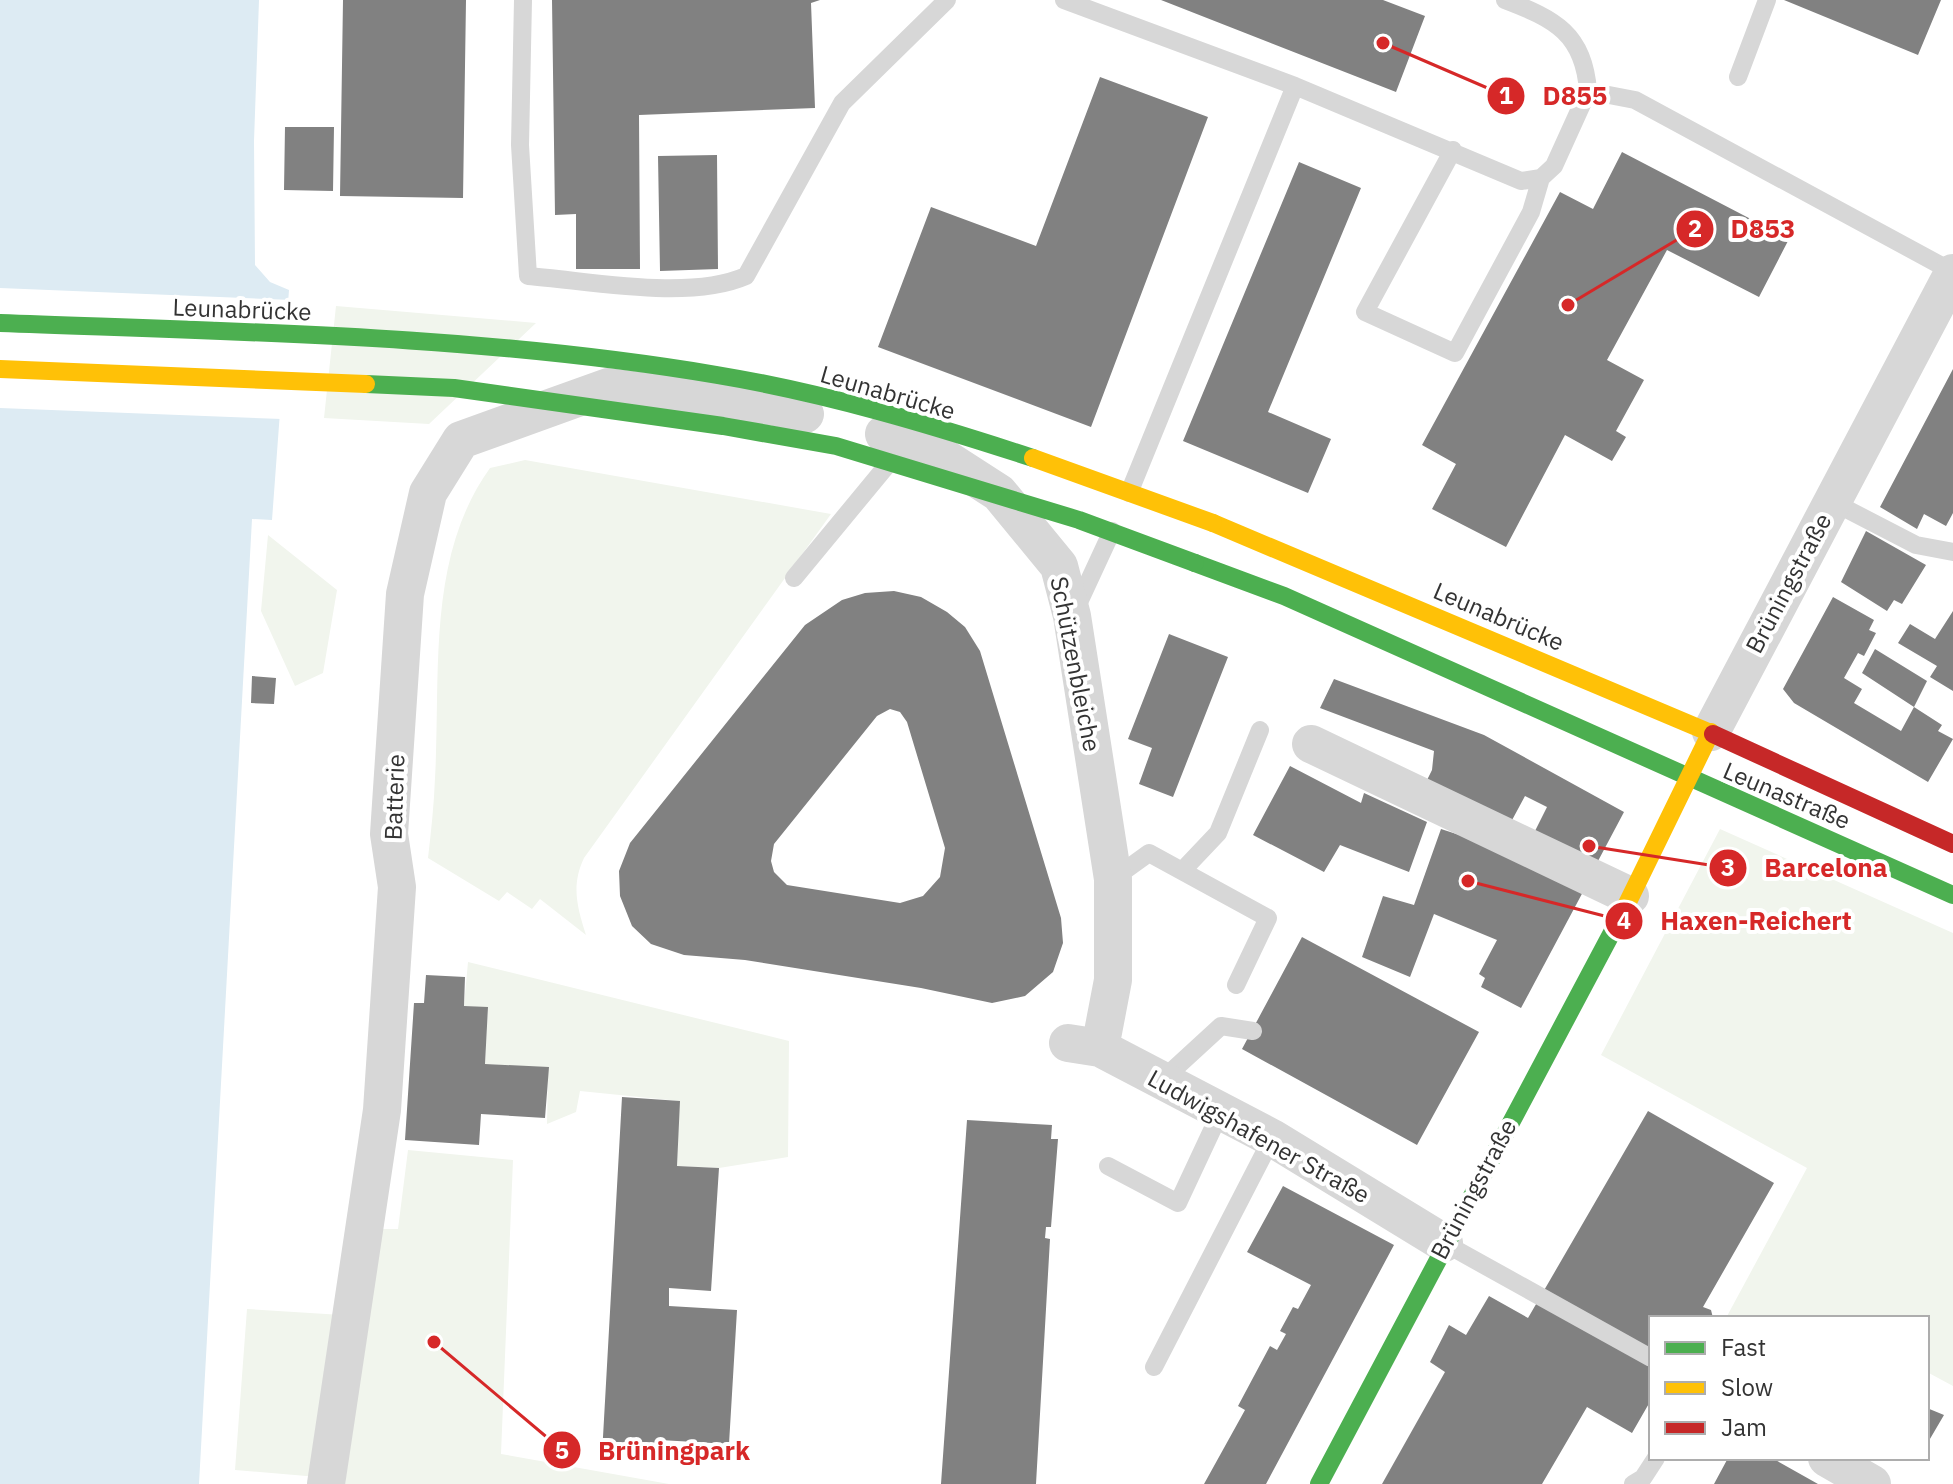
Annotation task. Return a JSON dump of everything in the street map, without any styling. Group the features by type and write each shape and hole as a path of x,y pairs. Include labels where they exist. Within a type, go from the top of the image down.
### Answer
{"main road":[{"name":"Leunabrücke","path":"0,323 457,342 607,357 837,399 1096,480 1213,523 1711,732"},
{"path":"0,369 454,388 723,426 836,446 1079,520 1284,596 1689,779"},
{"name":"Brüningstraße","path":"1319,1484 1630,896 1711,732"},
{"name":"Leunastraße","path":"1711,732 1953,844"},
{"name":"Leunastraße","path":"1689,779 1953,895"}],"street":[{"name":"Brüningstraße","path":"1711,732 1953,272"},
{"name":"Batterie","path":"326,1484 382,1110 397,887 389,834 405,594 428,493 461,440 608,387 775,407"},
{"name":"Schützenbleiche","path":"775,407 923,444 999,493 1059,566 1072,616 1113,879 1113,980 1084,1046"},
{"path":"1311,744 1630,896"},
{"name":"Ludwigshafener Straße","path":"1084,1046 1272,1138 1444,1243"},
{"path":"1830,1460 1872,1484"}],"lane":[{"path":"523,0 520,145 528,276 694,289 723,286 746,276 842,103 947,0"},
{"path":"1064,0 1295,86 1521,181 1541,178"},
{"path":"1453,150 1365,312 1455,353 1531,212 1541,178 1554,166 1588,91 1586,63 1573,37 1532,11 1505,0"},
{"path":"1738,77 1767,0"},
{"path":"1072,616 1143,458 1295,86"},
{"path":"1588,91 1635,100 1953,272"},
{"path":"794,578 909,440"},
{"path":"1831,501 1916,545 1953,552"},
{"path":"1182,871 1218,833 1260,730"},
{"path":"1113,879 1149,853 1268,918 1236,985"},
{"path":"1160,1082 1221,1026 1253,1031"},
{"path":"1108,1166 1178,1203 1221,1111"},
{"path":"1154,1367 1272,1138"},
{"path":"1444,1243 1649,1357"},
{"path":"1633,1484 1643,1478 1655,1460"}],"shaded area":[{"path":"0,0 259,0 254,141 255,265 270,282 289,290 272,520 252,519 199,1484 0,1484"},
{"path":"336,306 536,323 429,424 324,418"},
{"path":"525,460 831,514 584,858 578,877 577,896 586,935 540,899 532,909 507,892 499,901 428,858 435,788 441,617 455,539 470,503 490,468"},
{"path":"268,535 337,590 323,673 295,686 261,611"},
{"path":"1720,829 1953,933 1953,1386 1929,1373 1929,1316 1727,1316 1807,1168 1601,1055"},
{"path":"468,962 789,1041 788,1157 719,1168 677,1166 679,1101 580,1091 576,1112 547,1124 548,1068 485,1064 488,1008 464,1006"},
{"path":"408,1150 513,1160 501,1454 669,1484 345,1484 376,1229 398,1229"},
{"path":"247,1309 342,1315 318,1477 235,1470"}],"pier":[{"path":"0,288 292,300 282,419 0,408"}],"building":[{"path":"343,0 466,0 463,198 340,196"},
{"path":"552,0 820,0 811,3 815,108 639,115 640,269 576,269 576,214 555,215"},
{"path":"1161,0 1383,0 1425,16 1396,92"},
{"path":"1784,0 1941,0 1918,55"},
{"path":"1100,77 1208,117 1091,427 878,347 931,207 1036,246"},
{"path":"285,127 334,127 333,191 284,190"},
{"path":"1622,152 1789,239 1759,297 1667,250 1607,360 1644,380 1616,431 1626,437 1612,461 1565,435 1506,547 1432,509 1456,464 1422,445 1560,192 1593,209"},
{"path":"717,155 718,269 660,271 658,156"},
{"path":"1299,162 1361,188 1268,412 1331,439 1308,493 1183,441"},
{"path":"1953,369 1953,513 1946,526 1924,514 1917,529 1880,507"},
{"path":"1866,531 1926,565 1902,604 1894,600 1887,611 1841,582"},
{"path":"894,591 921,597 965,627 980,651 1061,918 1063,943 1053,972 1025,996 992,1003 921,988 745,960 684,955 651,944 632,926 620,896 619,871 630,843 805,625 842,600 865,593","holes":["890,709 900,712 907,722 945,848 940,877 923,896 900,903 787,885 774,872 771,861 774,844 877,716"]},
{"path":"1833,597 1874,620 1869,630 1876,633 1864,656 1858,653 1844,678 1862,689 1854,703 1901,731 1914,707 1942,725 1938,731 1953,739 1928,782 1794,703 1783,689"},
{"path":"1953,611 1953,691 1930,677 1937,666 1898,643 1910,624 1935,639"},
{"path":"1169,634 1228,657 1173,797 1139,784 1152,748 1128,739"},
{"path":"1875,649 1927,681 1914,707 1862,673"},
{"path":"252,676 276,678 274,704 251,703"},
{"path":"1334,679 1484,735 1624,812 1598,861 1534,833 1547,807 1525,796 1511,822 1425,784 1432,770 1434,751 1320,708"},
{"path":"1290,766 1361,803 1364,793 1427,822 1409,872 1340,845 1324,872 1253,835"},
{"path":"1441,829 1515,853 1584,890 1521,1008 1481,987 1485,978 1479,974 1497,940 1434,914 1410,977 1362,957 1383,896 1414,905"},
{"path":"1302,937 1479,1032 1417,1145 1242,1049"},
{"path":"426,975 465,977 464,1006 488,1007 485,1064 549,1067 545,1118 481,1114 479,1145 405,1140 414,1003 424,1003"},
{"path":"622,1097 680,1101 677,1166 719,1168 711,1291 669,1288 669,1306 737,1310 729,1444 660,1440 659,1459 602,1455"},
{"path":"1648,1111 1774,1183 1703,1307 1711,1310 1712,1316 1649,1316 1649,1403 1632,1433 1587,1407 1542,1484 1382,1484 1445,1372 1430,1362 1449,1325 1466,1335 1489,1296 1528,1318"},
{"path":"967,1120 1052,1125 1051,1139 1058,1139 1051,1227 1046,1227 1045,1238 1050,1239 1036,1484 941,1484"},
{"path":"1283,1186 1394,1245 1266,1484 1204,1484 1245,1410 1238,1406 1270,1346 1277,1350 1286,1334 1280,1331 1293,1307 1298,1309 1311,1285 1247,1252"},
{"path":"1929,1409 1944,1415 1929,1441"},
{"path":"1727,1460 1776,1460 1818,1484 1714,1484"}],"traffic: fast":[{"path":"0,323 360,337 539,351 628,362 757,382 837,400 1033,458"},
{"path":"366,384 454,388 723,426 836,446 1079,520 1195,563"},
{"path":"1195,563 1284,596 1953,895"},
{"path":"1319,1484 1625,908"}],"traffic: slow":[{"path":"0,369 366,384"},
{"path":"1033,458 1213,523"},
{"path":"1213,523 1713,734"},
{"path":"1625,908 1711,732"}],"traffic: jam":[{"path":"1713,734 1953,844"}],"place":[{"name":"D855","path":"1383,43"},
{"name":"D853","path":"1568,305"},
{"name":"Barcelona","path":"1589,846"},
{"name":"Haxen-Reichert","path":"1468,881"},
{"name":"Brüningpark","path":"434,1342"}]}
